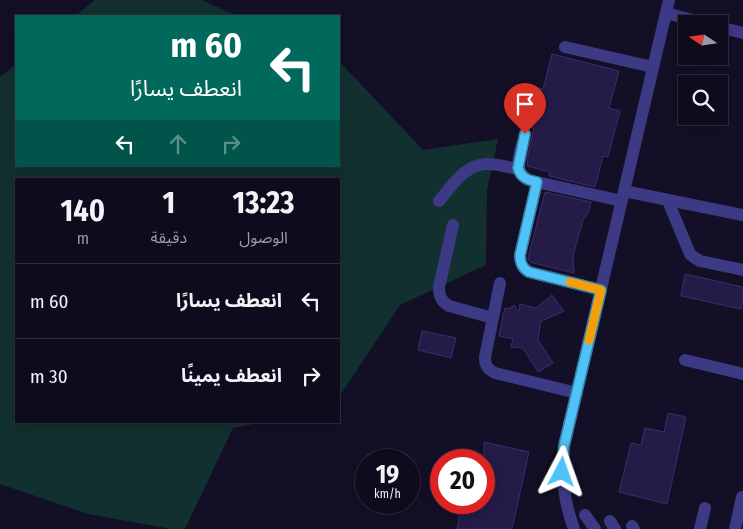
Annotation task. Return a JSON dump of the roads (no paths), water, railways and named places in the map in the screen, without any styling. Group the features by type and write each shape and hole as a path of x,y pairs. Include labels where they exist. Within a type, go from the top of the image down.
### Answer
{"lane":[{"path":"574,529 565,498 562,472 564,446 667,6 688,15"},
{"path":"728,30 743,34"},
{"path":"565,48 653,67"},
{"path":"525,134 518,168 523,178 528,180 623,196 668,200 743,215"},
{"path":"439,201 469,168 487,164 518,168"},
{"path":"537,182 520,255 521,265 529,272 601,290"},
{"path":"668,200 690,254 700,261 743,270"},
{"path":"453,226 439,287 441,298 449,306 493,318"},
{"path":"500,283 484,357 485,364 489,370 577,393"},
{"path":"685,360 743,374"},
{"path":"735,529 742,497"},
{"path":"700,529 705,508"},
{"path":"585,514 595,529"}]}
